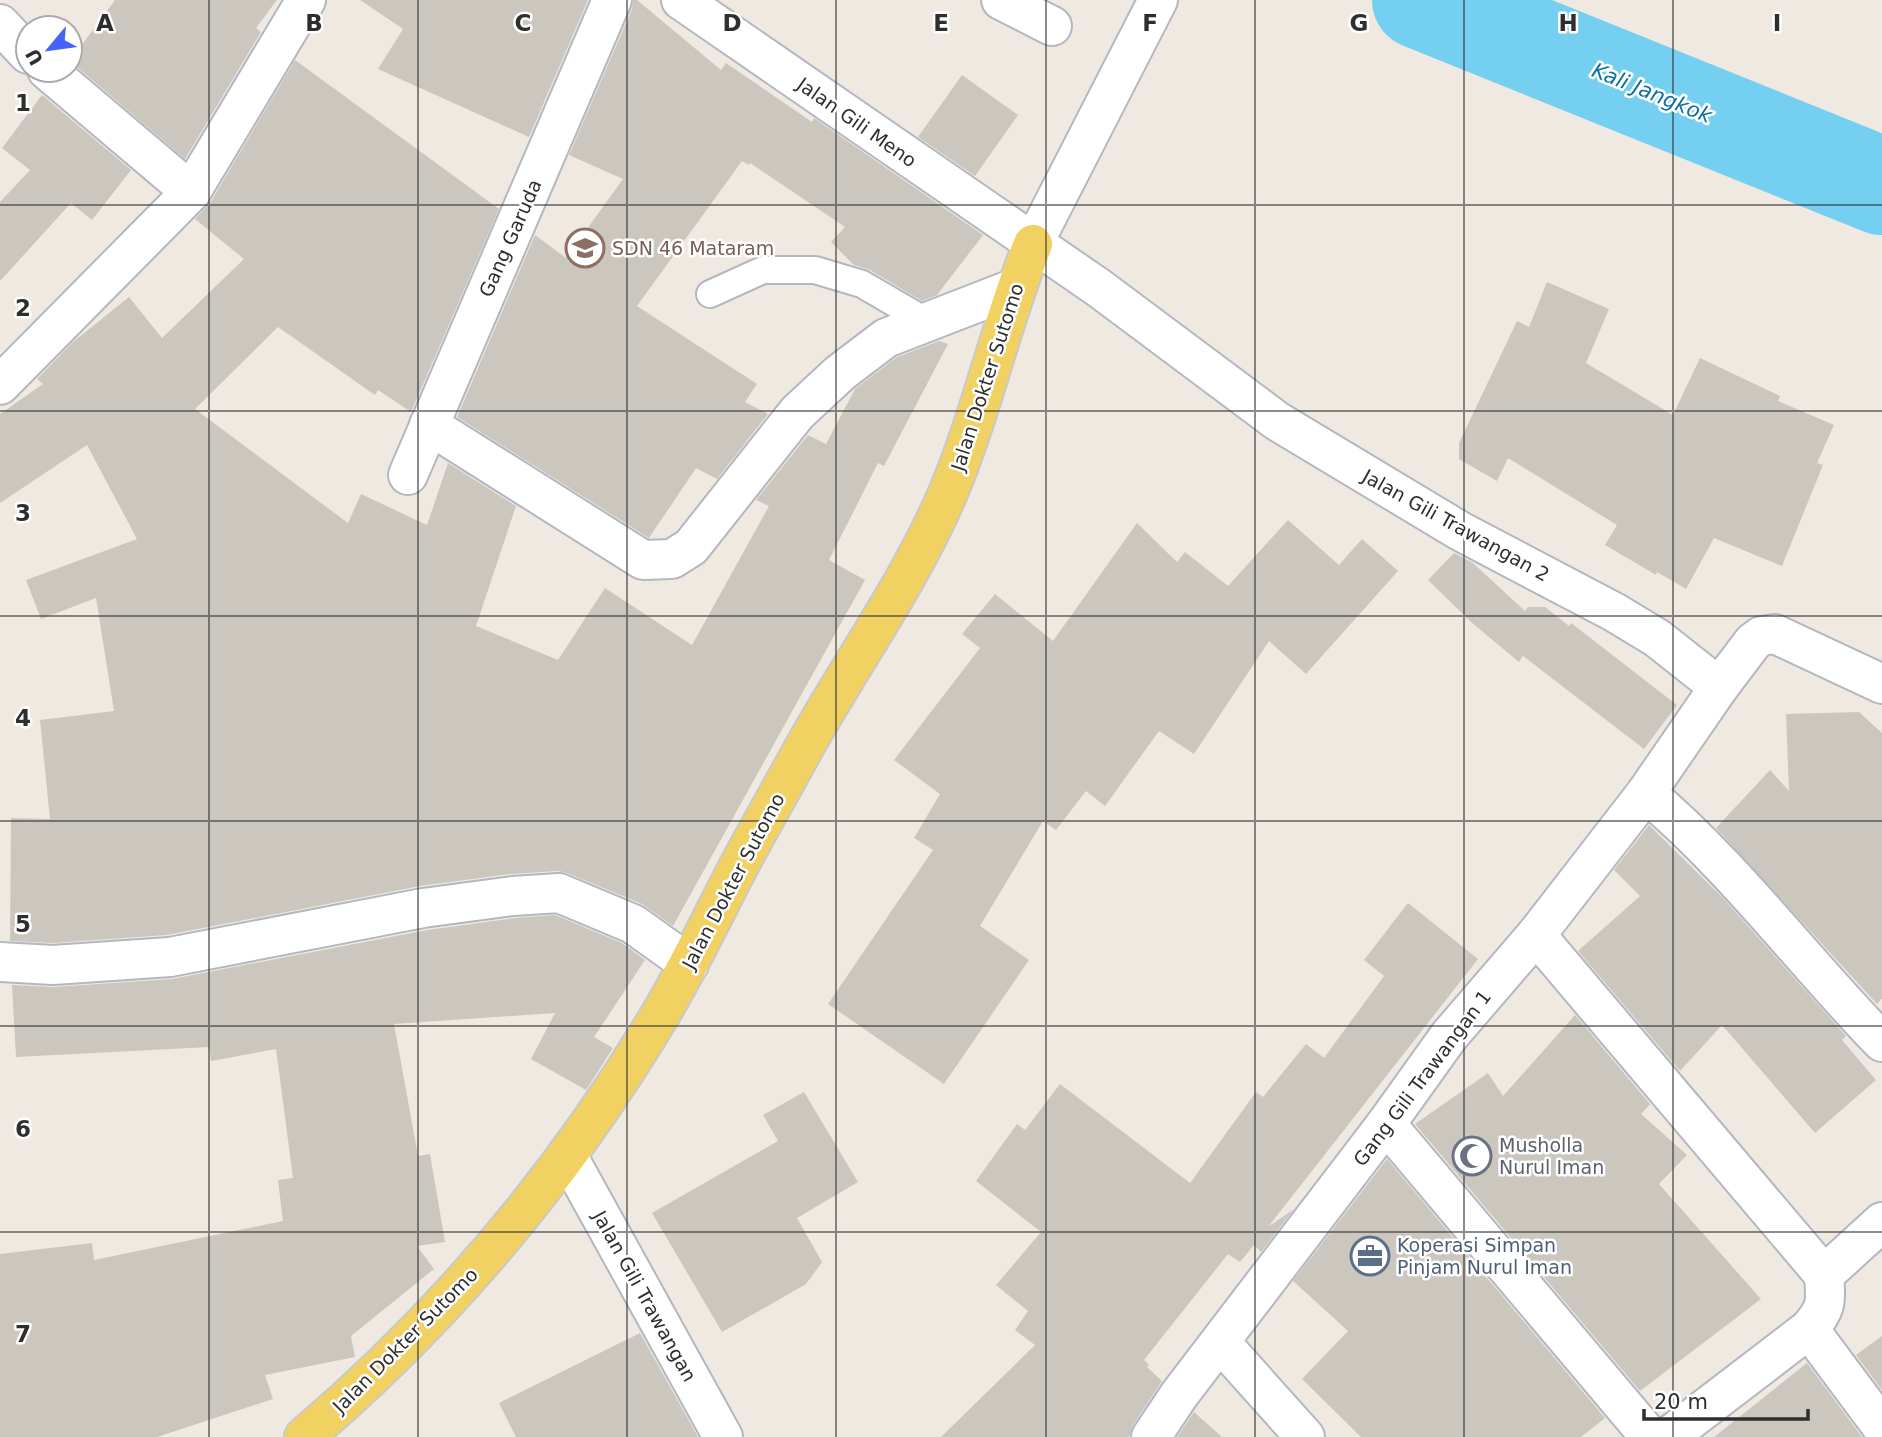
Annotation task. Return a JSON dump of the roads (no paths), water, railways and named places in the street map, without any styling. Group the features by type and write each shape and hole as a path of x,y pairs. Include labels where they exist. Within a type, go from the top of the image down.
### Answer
{"main road":[{"name":"Jalan Dokter Sutomo","path":"304,1437 340,1407 457,1290 533,1201 614,1088 689,964 814,731 928,537 965,452 1015,288 1033,244"}],"street":[{"path":"0,385 191,192 306,0"},
{"name":"Gang Garuda","path":"408,475 612,0"},
{"name":"Jalan Gili Meno","path":"681,0 1033,244"},
{"path":"1001,0 1052,26"},
{"path":"1033,244 1158,0"},
{"path":"0,24 14,39"},
{"path":"64,84 191,192"},
{"name":"Jalan Gili Trawangan 2","path":"1033,244 1099,288 1277,421 1460,531 1614,612 1657,638 1719,687"},
{"path":"429,425 643,560 672,559 691,547 797,413 831,381 886,338 1015,288"},
{"path":"1719,687 1753,642 1761,636 1775,634 1882,684"},
{"name":"Gang Gili Trawangan 1","path":"1152,1437 1179,1395 1387,1125 1449,1036 1536,935 1646,793 1719,687"},
{"path":"1646,793 1745,891 1882,1042"},
{"path":"0,962 53,965 170,957 423,908 513,895 559,893 633,924 689,964"},
{"path":"1536,935 1824,1275 1826,1303 1822,1314 1809,1329 1668,1437"},
{"path":"1387,1125 1650,1437"},
{"name":"Jalan Gili Trawangan","path":"567,1155 723,1437"},
{"path":"1824,1275 1882,1223"},
{"path":"1809,1329 1882,1427"},
{"path":"1220,1342 1305,1437"}],"lane":[{"path":"710,294 763,270 815,270 862,284 927,322"}],"waterway":[{"name":"Kali Jangkok","path":"1421,0 1882,186"}],"place":[{"name":"SDN 46 Mataram","path":"585,248"},
{"name":"Musholla Nurul Iman","path":"1472,1156"},
{"name":"Koperasi Simpan Pinjam Nurul Iman","path":"1370,1256"}]}
